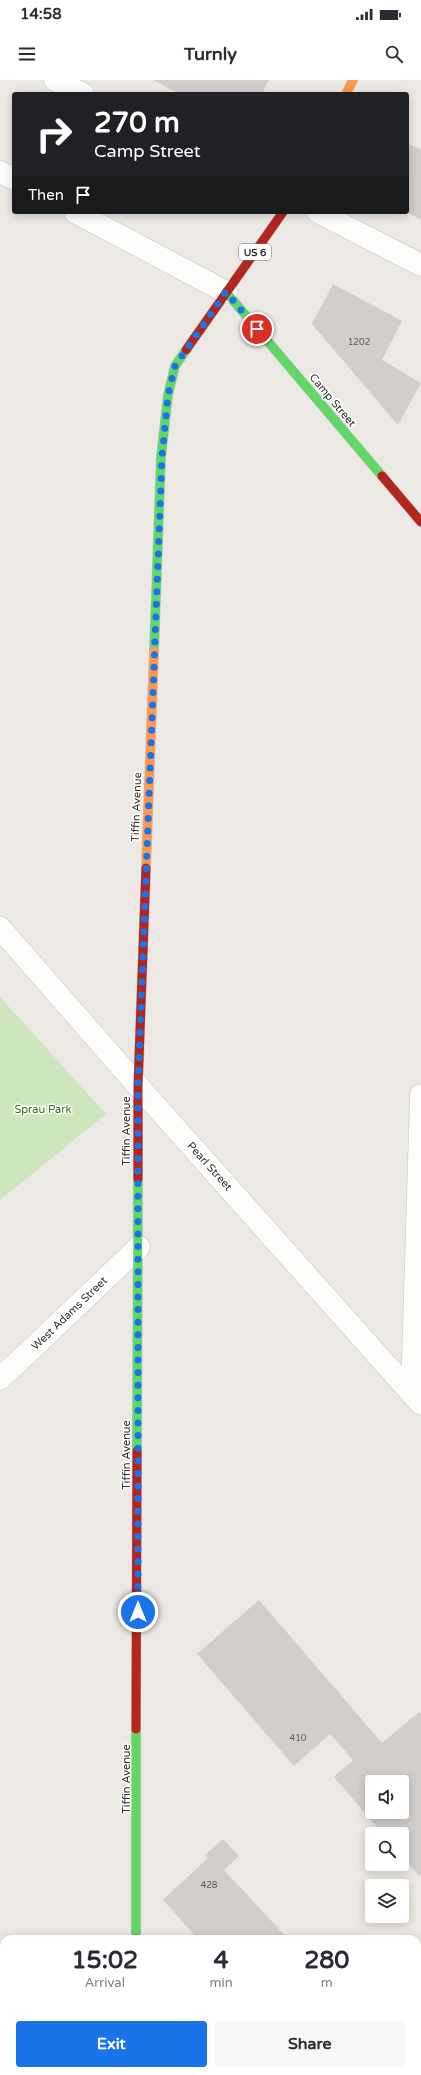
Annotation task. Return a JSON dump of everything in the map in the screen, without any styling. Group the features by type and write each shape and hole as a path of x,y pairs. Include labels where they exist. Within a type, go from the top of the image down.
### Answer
{"main road":[{"path":"347,92 353,80"},
{"name":"US 6","path":"226,292 282,214"},
{"name":"Camp Street","path":"226,292 421,522"},
{"name":"Tiffin Avenue","path":"136,1935 138,1086 162,457 168,395 175,366 226,292"}],"street":[{"path":"55,80 79,92"},
{"path":"0,172 12,179"},
{"path":"79,214 226,292"},
{"path":"322,214 421,265"},
{"name":"Pearl Street","path":"0,928 138,1086 416,1398"},
{"path":"416,1398 421,1095"},
{"name":"West Adams Street","path":"0,1379 138,1247"}],"green space":[{"name":"Sprau Park","path":"0,997 106,1114 0,1200"}],"building":[{"path":"153,80 269,80 263,92 176,92"},
{"path":"409,144 421,150 421,220 409,213"},
{"path":"333,284 402,321 382,360 421,383 398,425 312,324"},
{"path":"259,1600 382,1743 419,1712 421,1714 421,1874 419,1876 409,1864 409,1827 377,1827 370,1819 409,1819 409,1775 365,1775 365,1813 334,1777 353,1760 330,1734 294,1766 197,1654"},
{"path":"223,1839 239,1856 224,1870 284,1935 194,1935 163,1900 208,1858 205,1855"}],"traffic: fast":[{"path":"226,292 382,476"},
{"path":"154,651 161,457 168,395 175,366 186,350"},
{"path":"137,1451 138,1179"},
{"path":"136,1729 136,1935"}],"traffic: slow":[{"path":"347,92 353,80"},
{"path":"146,868 154,651"}],"traffic: jam":[{"path":"186,350 282,214"},
{"path":"382,476 421,522"},
{"path":"138,1179 138,1086 146,868"},
{"path":"136,1729 137,1451"}],"route":[{"path":"138,1612 138,1086 162,457 168,395 175,366 226,292 257,329"}]}
